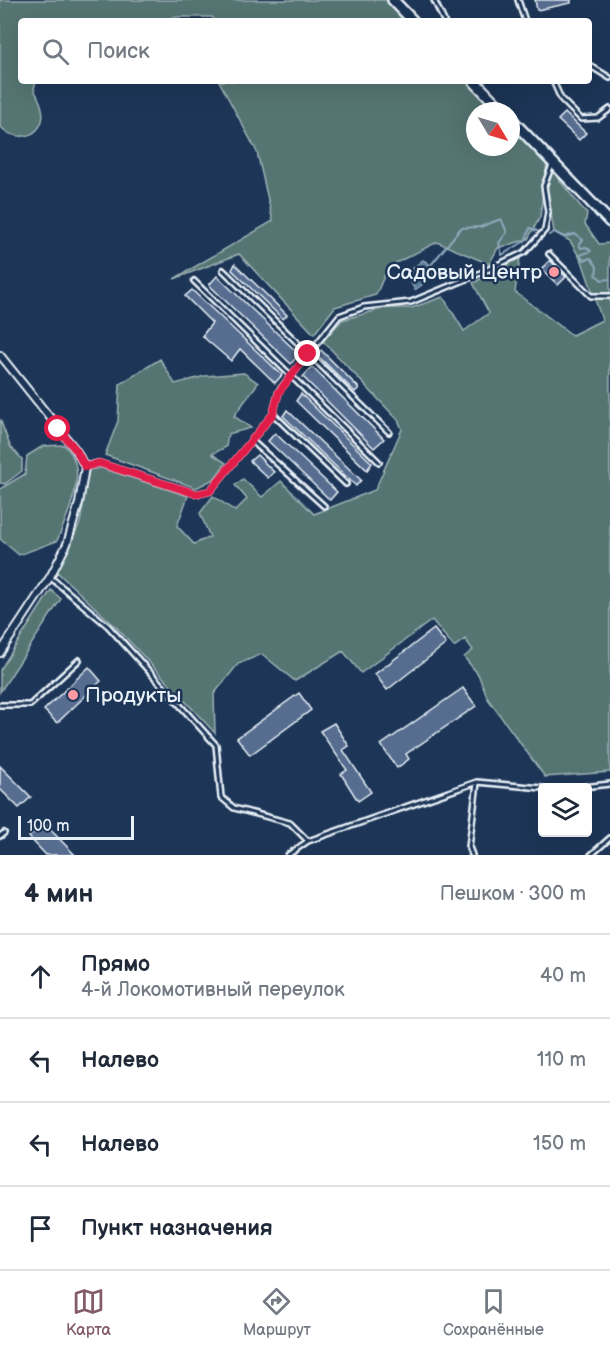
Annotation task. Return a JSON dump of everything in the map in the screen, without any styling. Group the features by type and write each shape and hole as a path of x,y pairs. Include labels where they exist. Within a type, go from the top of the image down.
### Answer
{"street":[{"path":"393,0 409,18"},
{"path":"477,84 494,102"},
{"path":"520,128 610,222"},
{"path":"0,355 76,450 85,467 80,502 67,544 50,577 0,653"}],"lane":[{"path":"434,0 443,18"},
{"path":"518,0 524,18"},
{"path":"592,67 610,78"},
{"path":"554,84 561,99 581,118 598,118 610,109"},
{"path":"85,467 99,463 197,494 210,491 273,414 279,392 339,316 364,307 411,302 525,252 545,230 548,212 544,186 553,162"},
{"path":"549,254 591,296 610,296"},
{"path":"223,270 389,432"},
{"path":"194,281 379,462"},
{"path":"273,414 346,484"},
{"path":"252,440 324,506"},
{"path":"50,577 108,626 216,745 221,796 234,808 290,823 308,841"},
{"path":"0,705 30,705 79,660"},
{"path":"472,855 470,847 477,782"},
{"path":"288,855 308,841 477,782 538,788"},
{"path":"592,786 610,784"},
{"path":"0,836 4,833"},
{"path":"591,855 610,838"}],"green space":[{"path":"0,0 389,0 408,18 18,18 18,84 35,84 34,89 43,113 42,121 34,132 22,136 10,134 0,126"},
{"path":"221,84 476,84 492,102 466,102 466,156 520,156 520,133 547,162 540,217 528,239 498,248 489,264 437,242 388,267 376,295 335,307 314,334 239,254 174,279 273,221 257,152"},
{"path":"552,171 587,214 585,224 599,244 610,243 610,772 545,777 488,699 478,674 464,657 473,650 465,639 454,647 432,620 361,673 343,651 295,681 262,654 238,664 214,694 215,733 116,627 57,572 80,523 89,470 101,468 188,496 177,526 194,544 210,537 200,513 213,496 235,511 247,499 235,485 243,479 262,497 281,481 314,514 375,490 402,429 398,420 323,341 342,320 385,308 411,308 443,297 464,331 489,313 473,283 520,258 515,292 572,335 602,320 582,261 570,241 554,232 547,189"},
{"path":"160,359 175,384 205,376 244,373 258,383 234,416 251,428 228,434 226,447 212,454 226,463 214,479 196,488 105,455 118,421 120,384"},
{"path":"0,419 10,446 22,459 22,471 5,484 0,483"},
{"path":"64,445 72,455 77,479 71,505 57,541 19,555 0,539 0,489 25,474 27,456 43,446"},
{"path":"51,590 61,599 0,692 0,670"}],"water":[{"path":"423,260 440,271 415,290 406,274"}],"building":[{"path":"535,0 571,0 571,3 537,10"},
{"path":"565,113 586,133 579,140 558,120"},
{"name":"Садовый Центр","path":"550,260 566,277 558,285 541,269"},
{"path":"235,264 287,315 283,319 232,270"},
{"path":"217,276 299,354 291,364 209,285"},
{"path":"192,290 282,375 275,383 240,349 231,361 202,336 212,323 185,296"},
{"path":"321,350 359,388 355,392 317,355"},
{"path":"312,367 384,439 374,448 303,377"},
{"path":"301,394 372,463 367,470 296,401"},
{"path":"287,410 361,480 356,486 283,416"},
{"path":"275,433 337,492 330,500 268,441"},
{"path":"257,455 274,472 268,478 250,461"},
{"path":"434,629 446,644 387,690 375,674"},
{"path":"89,667 101,681 57,723 44,710"},
{"path":"463,688 476,706 406,754 409,759 397,768 381,745"},
{"path":"299,693 311,710 250,755 237,738"},
{"path":"334,723 349,746 343,750 371,792 358,801 341,774 347,770 320,731"},
{"path":"0,766 31,797 19,808 0,789"},
{"path":"44,823 75,855 46,855 29,837"}],"waterway":[{"path":"431,265 461,228 480,227 501,219 507,232 499,243 502,255 525,241 530,228 537,231"},
{"path":"549,235 554,232 564,237 575,234 583,240 579,244 581,248 586,247 591,251 580,255 584,260 591,258 597,267 596,275 602,280 610,279"}],"place":[{"name":"Садовый Центр","path":"554,272"},
{"name":"Продукты","path":"73,695"}],"route":[{"path":"58,429 76,450 85,467 99,463 197,494 210,491 224,478 273,414 279,392 308,354"}]}
